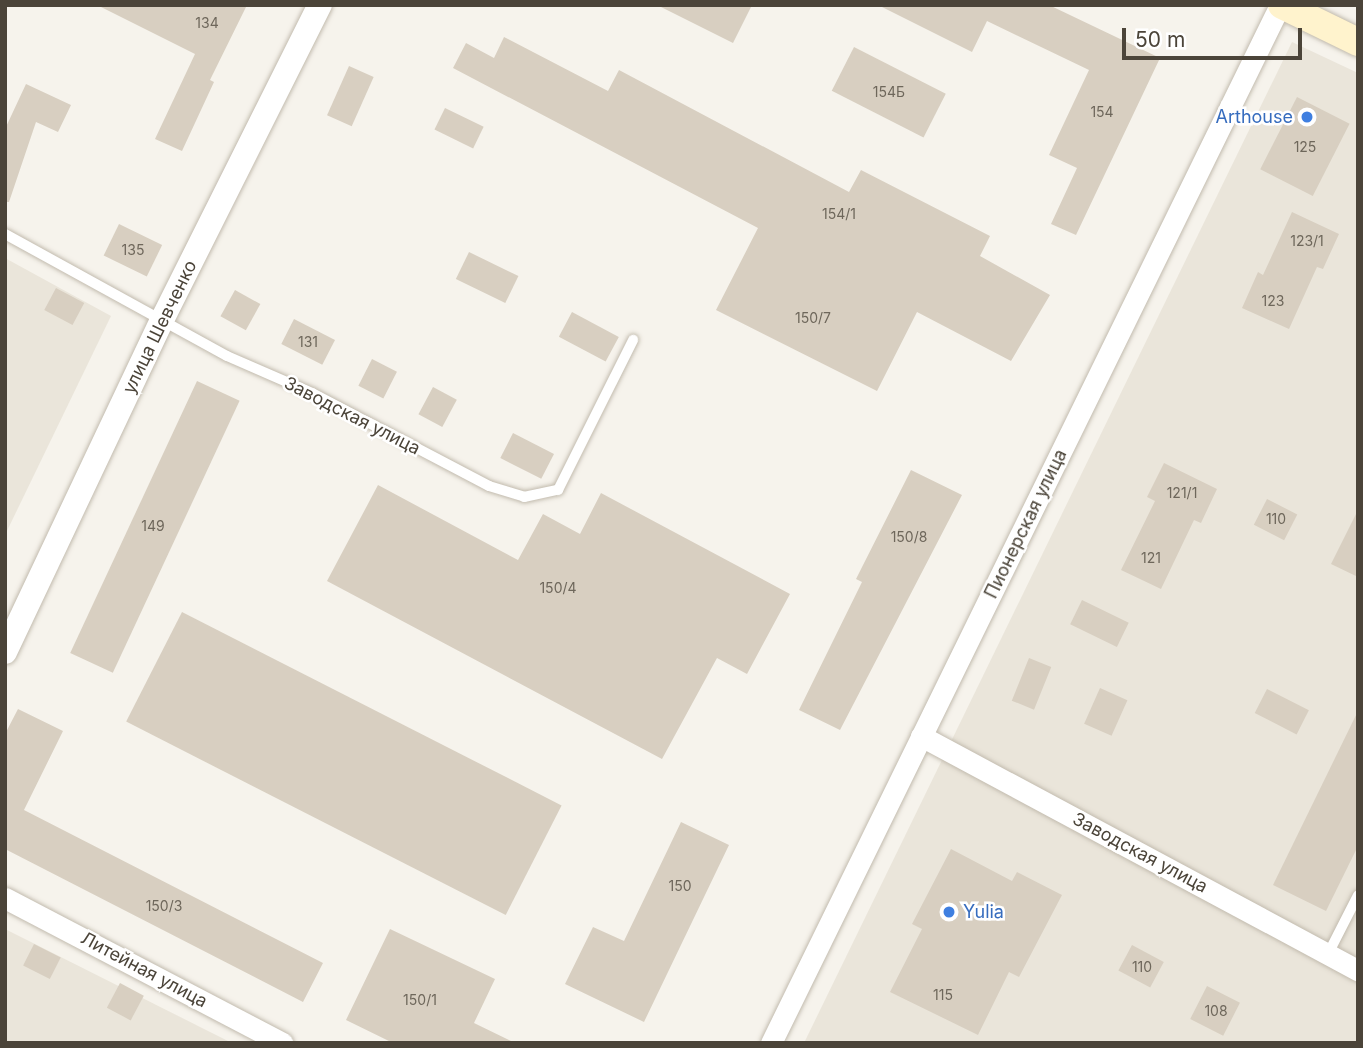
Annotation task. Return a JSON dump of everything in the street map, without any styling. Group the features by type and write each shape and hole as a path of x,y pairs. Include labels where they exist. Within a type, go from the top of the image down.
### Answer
{"main road":[{"path":"1281,5 1358,42"}],"street":[{"name":"улица Шевченко","path":"5,652 161,322 320,5"},
{"name":"Пионерская улица","path":"771,1043 1281,5"},
{"name":"Заводская улица","path":"922,736 1358,970"},
{"name":"Литейная улица","path":"5,898 282,1043"}],"lane":[{"name":"Заводская улица","path":"5,234 227,356 312,393 489,486 524,497 558,490 633,341"},
{"path":"1328,954 1358,895"}],"shaded area":[{"path":"1292,42 1358,73 1358,1043 804,1043"},
{"path":"5,258 111,316 5,535"},
{"path":"5,929 232,1043 5,1043"}],"building":[{"path":"97,5 247,5 210,80 214,82 182,151 155,139 195,54"},
{"path":"657,5 752,5 733,43"},
{"path":"878,5 1049,5 1160,58 1076,235 1051,224 1077,168 1049,155 1089,70 987,21 972,52"},
{"path":"504,37 608,91 619,70 849,192 861,170 990,236 980,256 1050,295 1011,361 917,312 877,391 716,310 758,228 453,68 466,43 494,58"},
{"path":"854,47 946,94 924,137 832,91"},
{"path":"349,66 374,77 352,126 327,115"},
{"path":"26,84 71,105 58,132 36,122 9,202 5,202 5,129"},
{"path":"1297,97 1350,124 1313,196 1260,169"},
{"path":"445,108 484,127 473,148 434,130"},
{"path":"1292,212 1339,234 1323,269 1317,267 1289,329 1242,308 1258,272 1263,275"},
{"path":"119,224 162,245 147,276 104,255"},
{"path":"469,252 518,276 505,303 456,279"},
{"path":"56,288 84,303 73,325 44,310"},
{"path":"235,290 260,304 246,330 220,316"},
{"path":"572,312 619,337 606,362 559,337"},
{"path":"294,319 335,340 322,365 281,344"},
{"path":"372,359 397,372 383,398 358,386"},
{"path":"197,381 240,401 113,673 70,653"},
{"path":"433,387 457,400 442,427 418,414"},
{"path":"513,433 554,454 541,479 500,458"},
{"path":"1164,463 1217,489 1201,523 1194,520 1161,589 1121,570 1155,501 1147,497"},
{"path":"911,470 962,495 840,730 799,710 862,582 856,579"},
{"path":"378,485 518,560 543,514 580,534 601,493 790,594 747,674 717,658 662,759 327,581"},
{"path":"1267,499 1297,514 1284,540 1254,525"},
{"path":"1358,510 1358,577 1331,564"},
{"path":"1082,600 1129,623 1117,647 1070,624"},
{"path":"182,612 562,805 506,915 126,722"},
{"path":"1029,658 1051,667 1034,710 1012,701"},
{"path":"1100,688 1127,700 1112,736 1084,724"},
{"path":"1267,689 1309,710 1297,734 1255,713"},
{"path":"18,709 63,731 24,810 323,963 303,1002 5,849 5,734"},
{"path":"1358,711 1358,846 1326,911 1273,885"},
{"path":"681,822 729,845 644,1022 565,984 593,927 624,941"},
{"path":"951,849 1012,881 1017,872 1062,895 1019,977 1009,972 978,1035 890,992 922,929 912,924"},
{"path":"390,929 495,979 474,1023 515,1043 393,1043 346,1020"},
{"path":"34,944 61,958 50,979 23,965"},
{"path":"1132,945 1164,962 1150,988 1118,971"},
{"path":"120,983 144,996 131,1020 107,1008"},
{"path":"1207,986 1240,1003 1223,1036 1190,1019"}],"place":[{"name":"Arthouse","path":"1307,117"},
{"name":"Yulia","path":"949,912"}]}
